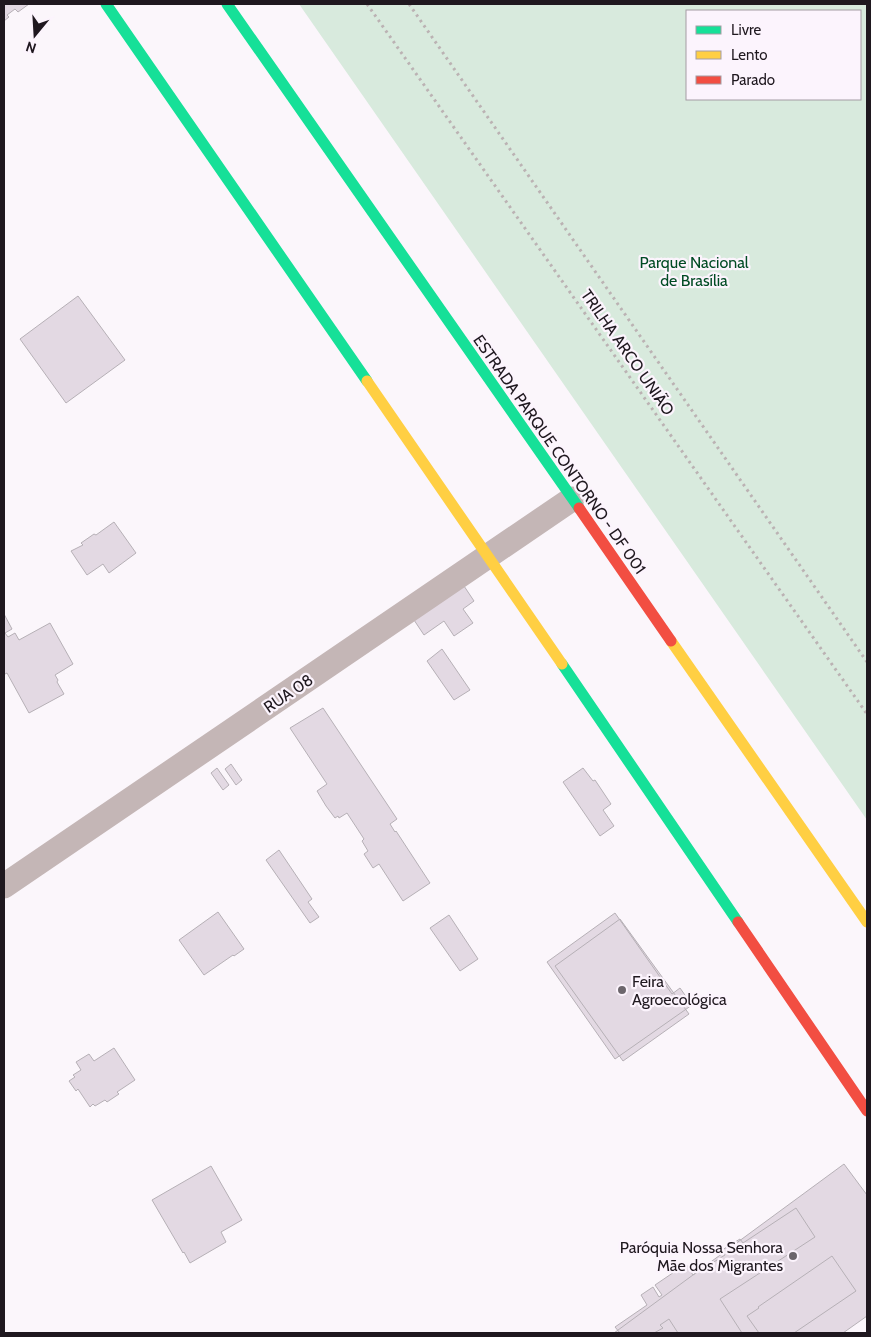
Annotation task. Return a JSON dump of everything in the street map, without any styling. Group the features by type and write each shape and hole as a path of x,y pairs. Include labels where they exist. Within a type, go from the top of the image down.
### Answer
{"street":[{"path":"106,4 488,556 867,1111"},
{"name":"ESTRADA PARQUE CONTORNO - DF 001","path":"227,4 867,922"},
{"name":"RUA 08","path":"4,886 572,499"}],"path":[{"name":"TRILHA ARCO UNIÃO","path":"367,4 867,714"},
{"path":"409,4 867,662"}],"green space":[{"name":"Parque Nacional de Brasília","path":"299,4 867,4 867,820"}],"building":[{"path":"4,4 29,4 18,12 15,9 7,15 9,17 4,21"},
{"path":"78,296 125,360 66,403 20,339"},
{"path":"114,522 136,553 109,573 103,564 87,575 71,551 83,545 81,543"},
{"path":"464,586 474,601 463,609 473,623 454,636 444,621 424,635 414,620"},
{"path":"4,614 12,629 5,633 8,637 15,633 19,640 50,623 73,664 55,675 64,694 29,713 7,673 4,673"},
{"path":"442,649 470,690 454,700 427,661"},
{"path":"323,708 397,819 390,824 430,883 403,901 379,864 373,868 364,854 368,851 362,841 364,839 347,813 339,818 338,816 335,818 326,806 317,791 327,784 290,728"},
{"path":"231,764 242,780 236,785 225,769"},
{"path":"217,768 229,785 223,790 211,773"},
{"path":"583,768 593,781 595,780 611,804 603,810 614,826 600,836 563,782"},
{"path":"279,850 312,899 308,902 319,917 310,923 266,860"},
{"path":"218,912 244,949 204,975 179,940"},
{"name":"Feira Agroecológica","path":"615,913 672,994 680,988 692,1005 615,1059 547,962"},
{"path":"449,915 478,959 460,971 430,928"},
{"name":"Feira Agroecológica","path":"620,919 689,1014 623,1061 555,966"},
{"path":"114,1048 135,1080 117,1092 119,1094 107,1102 105,1100 90,1107 78,1089 76,1091 69,1081 75,1077 73,1075 81,1070 76,1062 89,1054 94,1061"},
{"name":"Paróquia Nossa Senhora Mãe dos Migrantes","path":"844,1164 867,1195 867,1316 843,1333 614,1333"},
{"path":"211,1166 242,1220 221,1232 226,1242 190,1263 152,1200"},
{"path":"796,1208 815,1237 720,1299 742,1333 678,1333 669,1319 660,1325 663,1328 654,1333 620,1333 615,1327 647,1305 641,1295 653,1287 659,1297 662,1295 655,1285 686,1264 693,1275 725,1255 722,1250 740,1239 743,1243"},
{"path":"832,1256 856,1291 794,1333 759,1333 747,1316"}],"traffic: fast":[{"path":"106,4 367,381"},
{"path":"227,4 579,508"},
{"path":"562,664 738,922"}],"traffic: slow":[{"path":"367,381 562,664"},
{"path":"671,641 867,922"}],"traffic: jam":[{"path":"579,508 671,641"},
{"path":"738,922 867,1111"}],"place":[{"name":"Feira Agroecológica","path":"622,990"},
{"name":"Paróquia Nossa Senhora Mãe dos Migrantes","path":"793,1256"}]}
